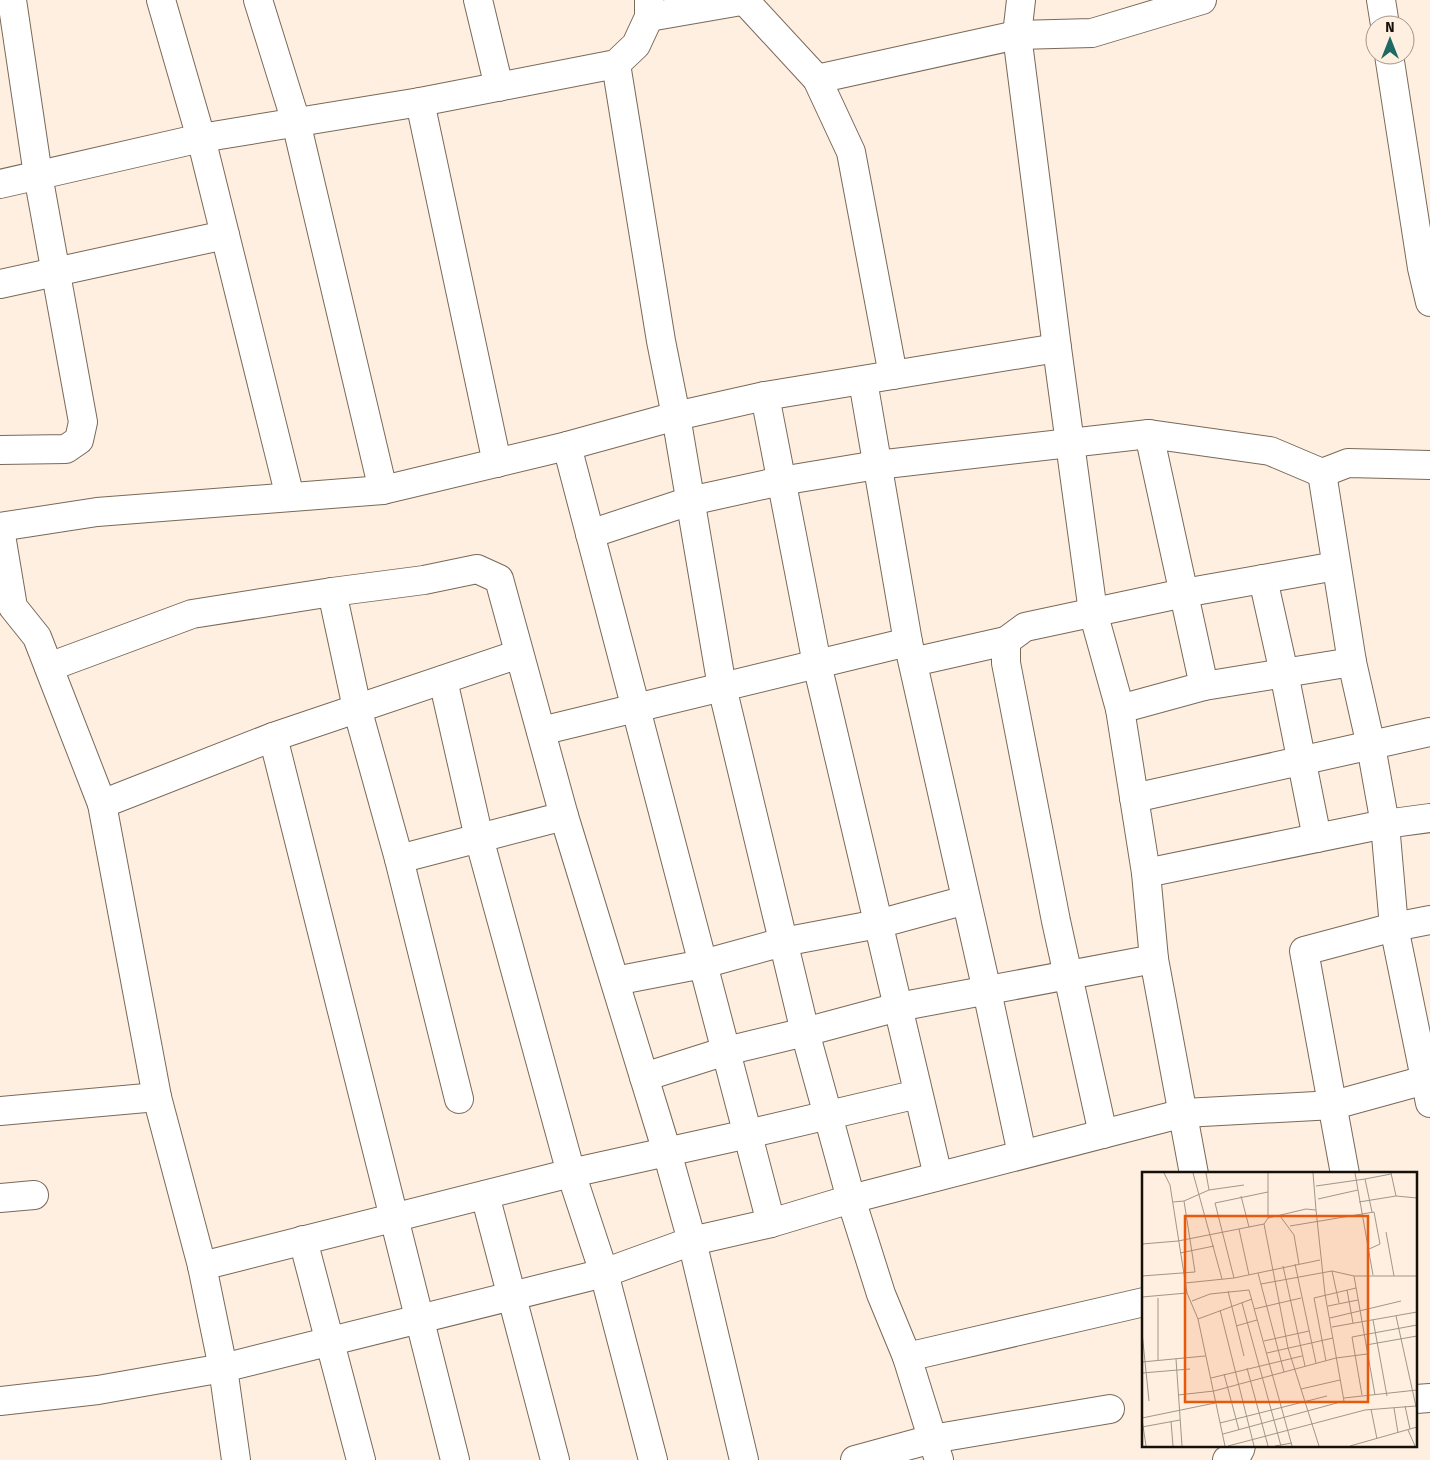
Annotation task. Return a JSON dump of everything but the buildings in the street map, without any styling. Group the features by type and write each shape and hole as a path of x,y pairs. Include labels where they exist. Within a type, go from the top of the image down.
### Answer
{"street":[{"path":"0,450 66,449 79,440 83,422 38,175 12,0"},
{"path":"161,0 201,138 290,497"},
{"path":"258,0 296,122 382,490"},
{"path":"478,0 499,87"},
{"path":"0,184 201,138 420,102 616,64 636,45 649,9 746,0 817,79 852,152 893,375"},
{"path":"1021,0 1017,35 1056,348 1071,442 1093,612 1120,709 1146,873 1154,959 1194,1172"},
{"path":"817,79 1017,35 1092,33 1202,0"},
{"path":"1381,0 1383,15"},
{"path":"616,64 661,342 676,416 722,687 805,1032 850,1199 881,1294 907,1358 936,1449"},
{"path":"1391,65 1426,266 1430,302"},
{"path":"420,102 497,463"},
{"path":"0,284 225,235"},
{"path":"236,1460 223,1368 202,1266 157,1097 102,804 37,637 6,609 0,528 98,512 382,490 567,446 676,416 765,396 1056,348"},
{"path":"863,380 910,652 987,990 1022,1154"},
{"path":"765,396 817,664 938,1176"},
{"path":"1149,434 1204,686"},
{"path":"590,534 690,501 781,481 877,465 1149,434 1270,451 1322,474 1348,464 1430,465"},
{"path":"567,446 771,1223"},
{"path":"0,1400 98,1390 223,1368 604,1273 692,1241 771,1223 850,1199 1184,1112 1334,1105 1428,1091 1421,1013 1394,927 1385,824 1371,746 1352,662 1322,474"},
{"path":"540,731 817,664 1006,641 1025,627 1184,593 1336,566"},
{"path":"49,668 192,614 424,580 477,569 499,579 564,816 667,1152 692,1241 744,1460"},
{"path":"1263,579 1317,838"},
{"path":"332,592 357,708 459,1099"},
{"path":"1006,641 1006,663 1067,974 1103,1134"},
{"path":"102,804 273,737 519,654"},
{"path":"1120,709 1204,686 1352,662"},
{"path":"443,680 479,838 571,1173 604,1273 653,1460"},
{"path":"1134,798 1430,732"},
{"path":"273,737 455,1460"},
{"path":"398,860 564,816"},
{"path":"1146,873 1385,824 1430,818"},
{"path":"615,982 703,964 783,942 878,924 966,900"},
{"path":"1346,1172 1304,952 1394,927 1430,920"},
{"path":"644,1077 726,1051 898,1007 1154,959"},
{"path":"202,1266 571,1173 918,1094"},
{"path":"0,1111 157,1097"},
{"path":"485,1194 555,1460"},
{"path":"0,1198 34,1196"},
{"path":"302,1240 361,1460"},
{"path":"907,1358 1142,1302"},
{"path":"855,1460 936,1449 1110,1409"},
{"path":"1227,1460 1235,1456 1240,1448"}]}
